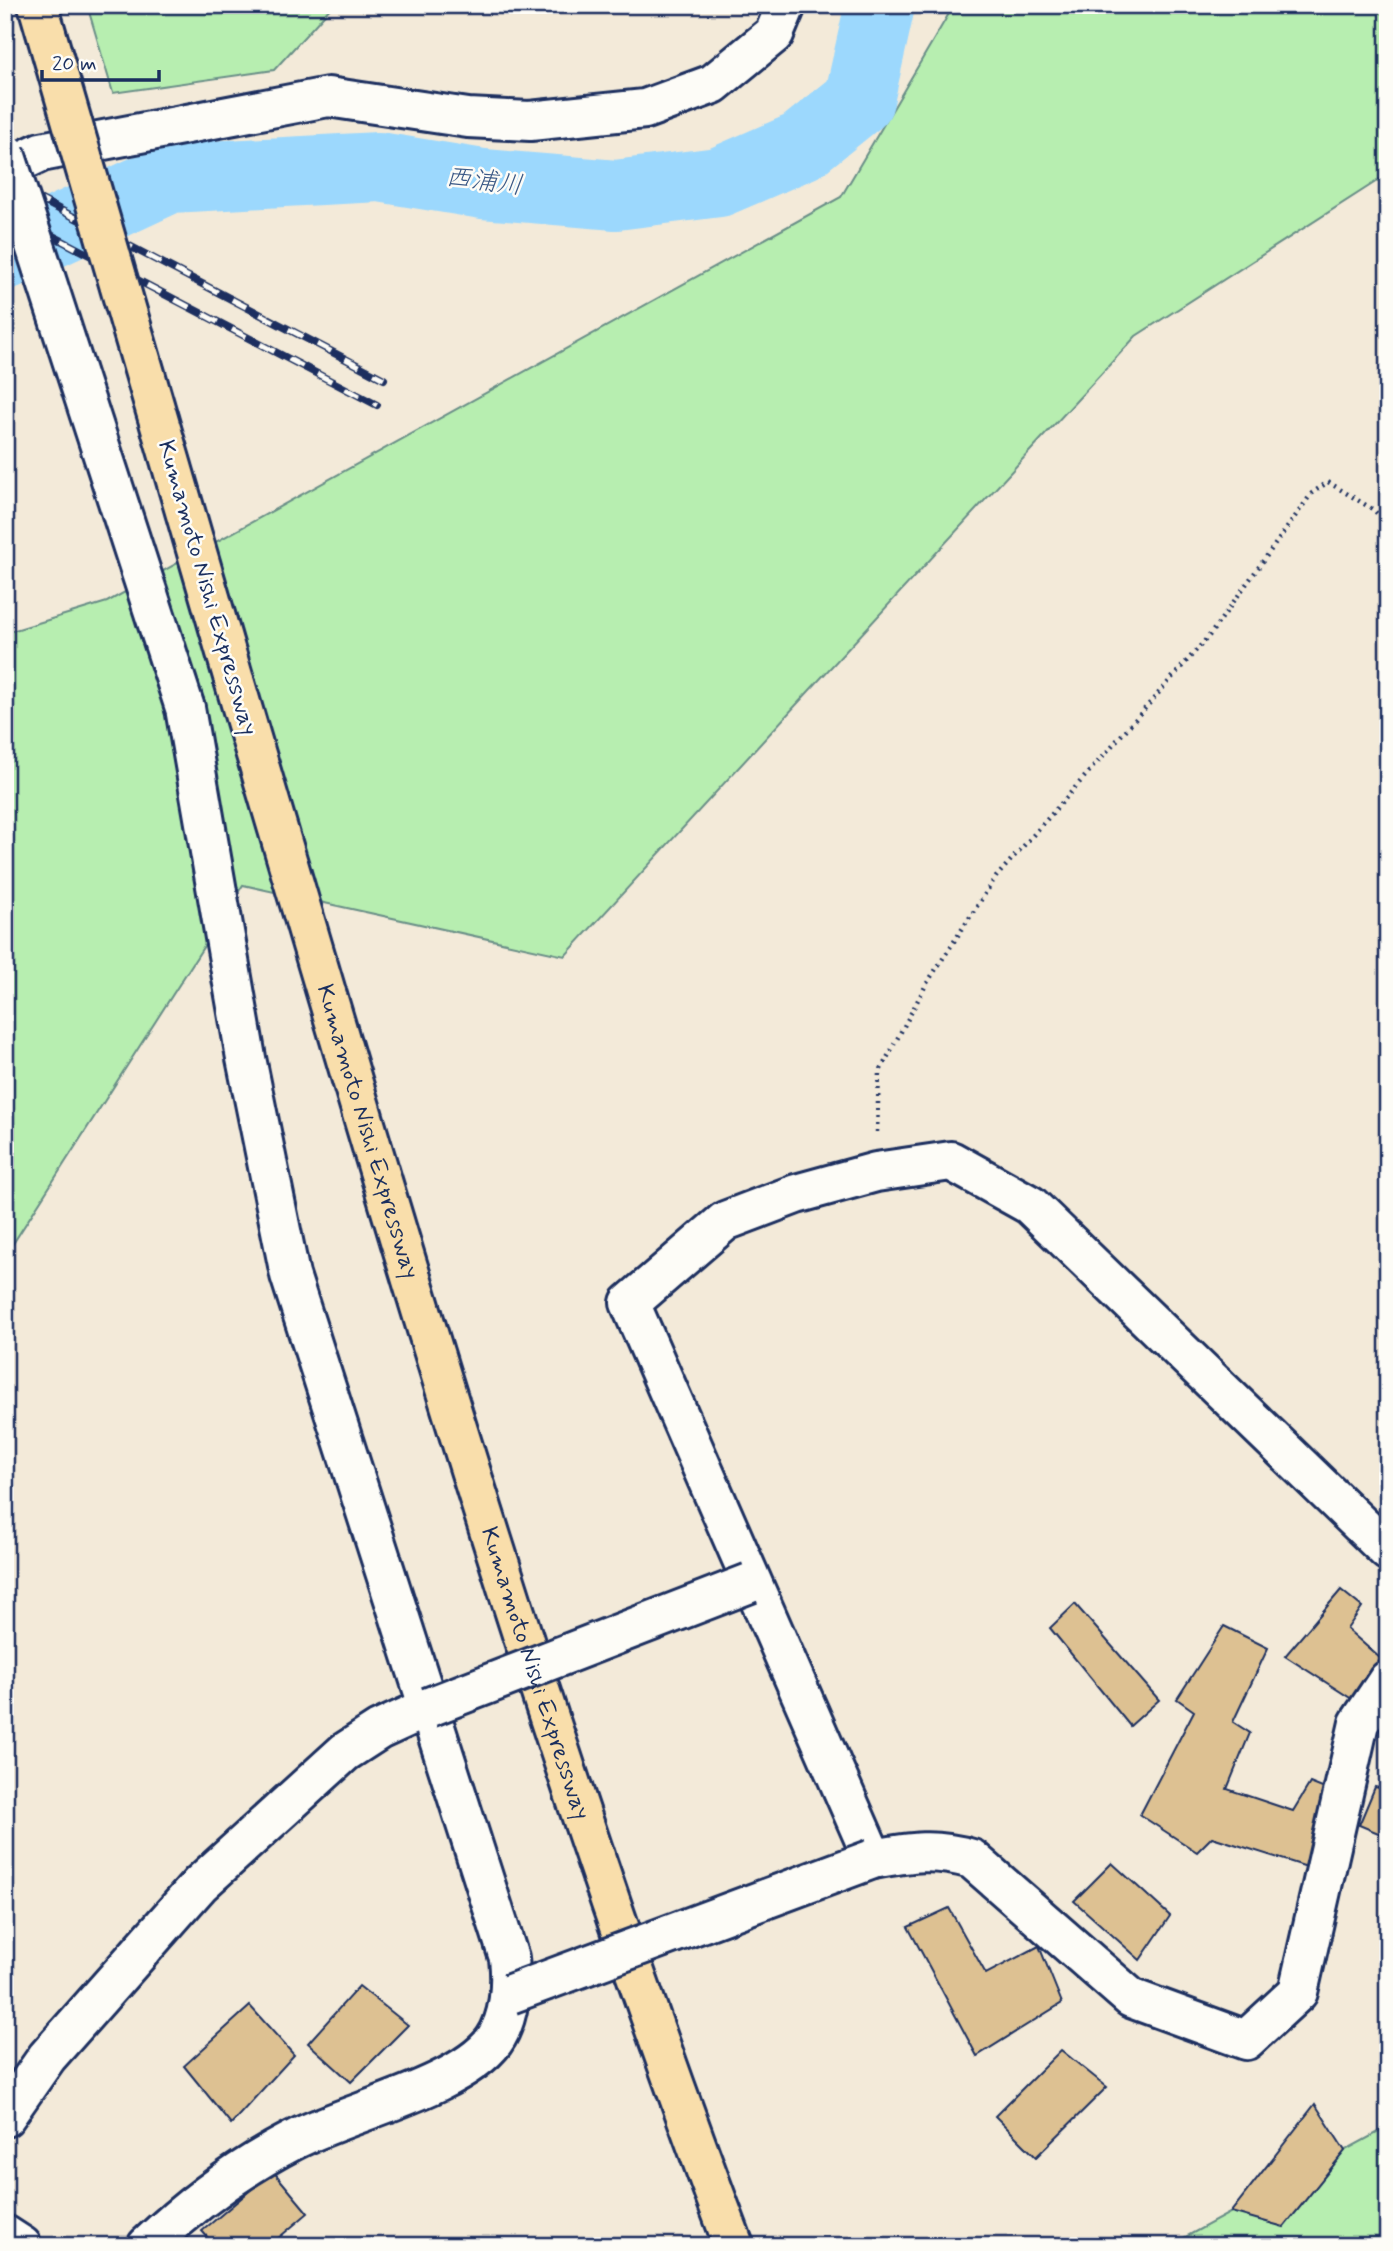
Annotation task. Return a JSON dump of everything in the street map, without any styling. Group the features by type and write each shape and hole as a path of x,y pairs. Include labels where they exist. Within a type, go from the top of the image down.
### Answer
{"highway":[{"name":"Kumamoto Nishi Expressway","path":"38,5 234,680 513,1612 699,2155 734,2246"}],"street":[{"path":"5,169 41,152 328,97 468,118 530,121 645,109 713,84 775,34 786,5"},
{"path":"5,153 185,708 246,1058 290,1275 509,1958 510,1994 494,2040 476,2056 439,2081 296,2138 225,2179 147,2246"},
{"path":"873,1859 750,1583 630,1303 725,1222 796,1194 876,1171 951,1161 1030,1205 1388,1551"},
{"path":"5,2117 47,2057 200,1884 345,1752 379,1730 429,1707 750,1583"},
{"path":"510,1994 873,1859 910,1852 943,1850 972,1859 1131,1998 1246,2040 1298,1992 1359,1724 1388,1680"},
{"path":"5,2235 22,2246"}],"path":[{"path":"876,1171 879,1073 927,983 996,877 1209,636 1312,493 1328,482 1374,510 1388,526"}],"green space":[{"path":"87,5 333,5 274,70 113,93"},
{"path":"954,5 1388,5 1388,174 1136,336 565,956 243,885 5,1256 5,633 107,602 841,197"},
{"path":"1388,2127 1388,2246 1169,2246"}],"building":[{"path":"1341,1590 1362,1607 1347,1629 1388,1665 1369,1710 1285,1656"},
{"path":"1075,1604 1159,1700 1130,1726 1050,1628"},
{"path":"1224,1626 1268,1648 1233,1722 1250,1733 1227,1789 1293,1811 1310,1783 1335,1793 1307,1867 1212,1837 1197,1852 1140,1815 1194,1711 1177,1699"},
{"path":"1375,1787 1388,1790 1388,1837 1359,1825"},
{"path":"1112,1863 1170,1916 1140,1960 1074,1901"},
{"path":"949,1908 986,1974 1039,1946 1062,2003 977,2056 908,1927"},
{"path":"359,1986 408,2025 351,2082 308,2043"},
{"path":"250,2006 294,2055 231,2124 184,2066"},
{"path":"1061,2050 1107,2087 1036,2157 995,2116"},
{"path":"1315,2104 1345,2151 1284,2227 1231,2212"},
{"path":"273,2171 308,2213 269,2246 215,2246 202,2231"}],"waterway":[{"name":"西浦川","path":"5,255 170,178 379,167 483,184 616,195 719,182 802,146 859,100 880,5"}],"railway":[{"path":"5,181 384,379"},
{"path":"5,211 377,405"}]}
